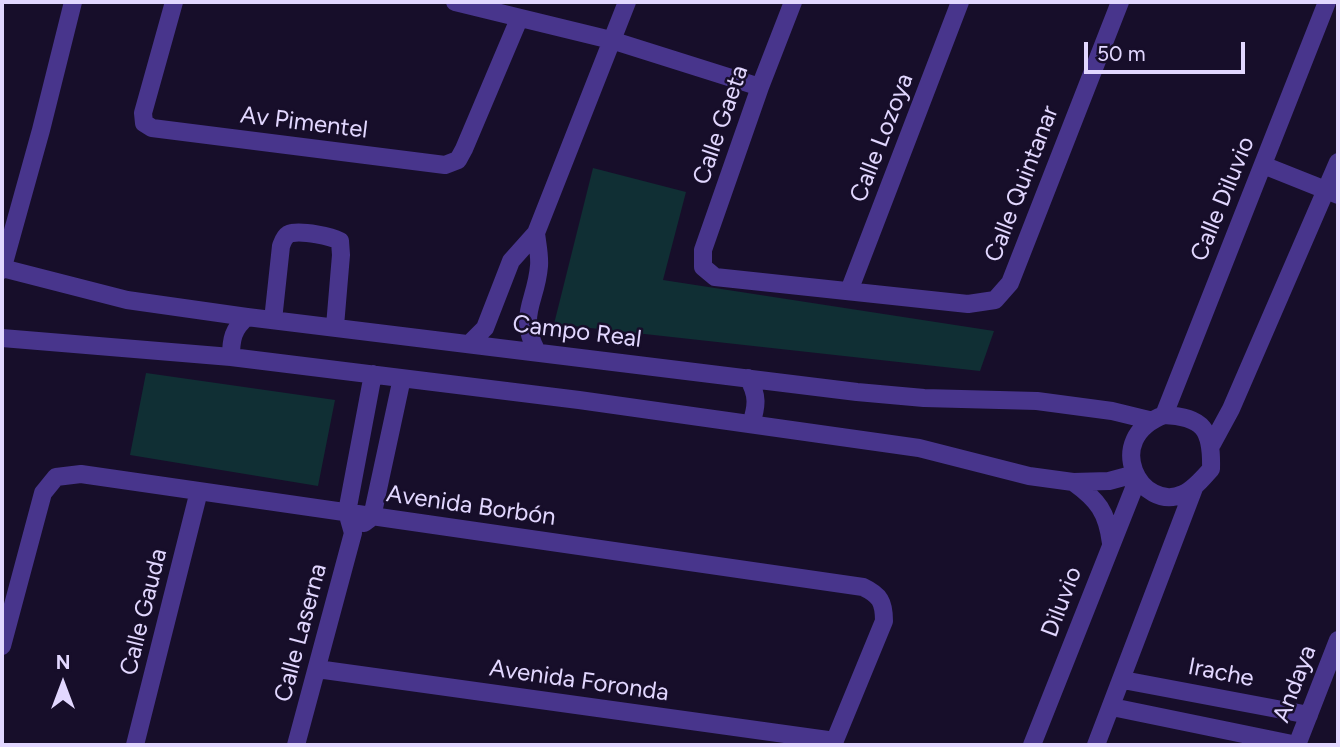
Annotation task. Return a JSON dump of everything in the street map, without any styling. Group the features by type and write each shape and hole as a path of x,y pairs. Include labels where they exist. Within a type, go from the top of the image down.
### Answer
{"street":[{"path":"2,269 73,2"},
{"name":"Av Pimentel","path":"174,2 143,113 144,123 152,128 445,165 458,160 519,19"},
{"path":"455,2 611,40 760,87"},
{"path":"470,344 485,328 511,261 536,233 627,2"},
{"name":"Calle Gaeta","path":"704,267 704,250 760,87 793,2"},
{"name":"Calle Lozoya","path":"849,291 960,2"},
{"name":"Calle Quintanar","path":"704,267 715,277 968,304 995,300 1010,283 1120,2"},
{"name":"Calle Diluvio","path":"1156,417 1263,165 1327,2"},
{"path":"1212,444 1202,426 1184,416 1156,417 1135,435 1130,454 1136,476 1146,488 1162,496 1180,496 1194,488 1211,469 1212,444 1333,194 1338,163"},
{"path":"1263,165 1333,194"},
{"path":"273,320 281,246 285,237 292,233 331,236 340,241 341,255 335,326"},
{"path":"536,233 539,266 527,318 528,335 537,352"},
{"name":"Campo Real","path":"2,269 127,300 247,317 924,398 1037,401 1156,417"},
{"path":"230,357 235,328 247,317"},
{"path":"2,338 230,357 751,424 919,448 1028,476 1073,482 1109,481 1136,476"},
{"path":"373,374 346,512 353,533 372,517 402,378"},
{"path":"748,378 755,391 757,407 751,424"},
{"name":"Avenida Borbón","path":"2,646 43,493 56,477 81,474 863,587 877,594 884,605 884,621 834,743"},
{"name":"Diluvio","path":"1032,745 1136,476"},
{"path":"1073,482 1097,500 1109,525 1111,543"},
{"path":"1096,745 1194,488"},
{"name":"Calle Gauda","path":"135,745 199,491"},
{"name":"Calle Laserna","path":"296,745 353,533"},
{"name":"Andaya","path":"1297,745 1337,649"},
{"name":"Avenida Foronda","path":"317,669 834,743"},
{"name":"Irache","path":"1123,680 1309,715"},
{"path":"1112,707 1297,745"}],"green space":[{"path":"593,168 686,192 663,280 994,331 980,371 554,324"},
{"path":"146,373 335,400 318,486 130,455"}]}
